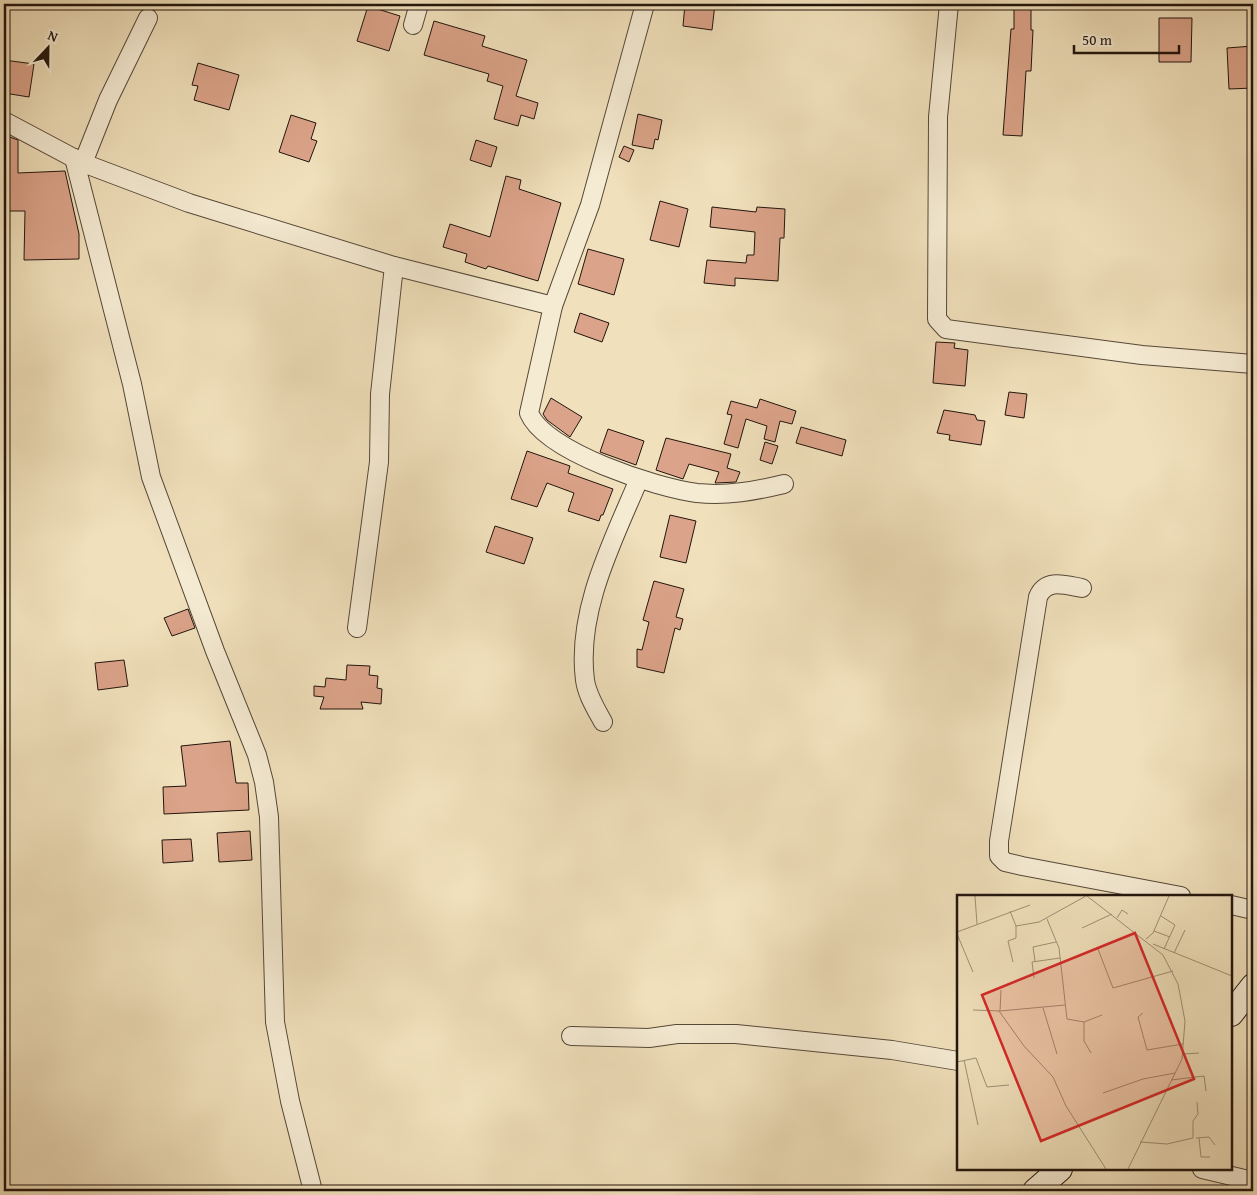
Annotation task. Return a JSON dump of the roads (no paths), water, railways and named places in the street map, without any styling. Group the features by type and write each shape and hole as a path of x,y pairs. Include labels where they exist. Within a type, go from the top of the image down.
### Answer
{"main road":[{"path":"1232,1013 1253,987"},
{"path":"1035,1191 1059,1170"}],"street":[{"path":"412,25 418,4"},
{"path":"645,4 590,205 553,306 529,404 529,413 540,431 575,453 639,479 697,493 746,493 784,484"},
{"path":"949,4 938,117 937,319 941,326 946,329 1142,355 1253,364"},
{"path":"148,18 79,160 132,384 151,477 215,652 257,755 264,782 269,817 275,1022 290,1101 313,1191"},
{"path":"4,121 79,160 189,203 394,266 553,306"},
{"path":"357,628 379,462 380,394 394,266"},
{"path":"603,722 588,694 585,680 589,613 607,556 639,479"},
{"path":"1082,588 1064,584 1048,585 1041,589 1038,597 999,841 999,856 1005,862 1022,866 1175,895"},
{"path":"1232,905 1253,910"},
{"path":"571,1036 649,1038 677,1034 736,1034 892,1050 957,1061"},
{"path":"1206,1170 1253,1181"}]}
